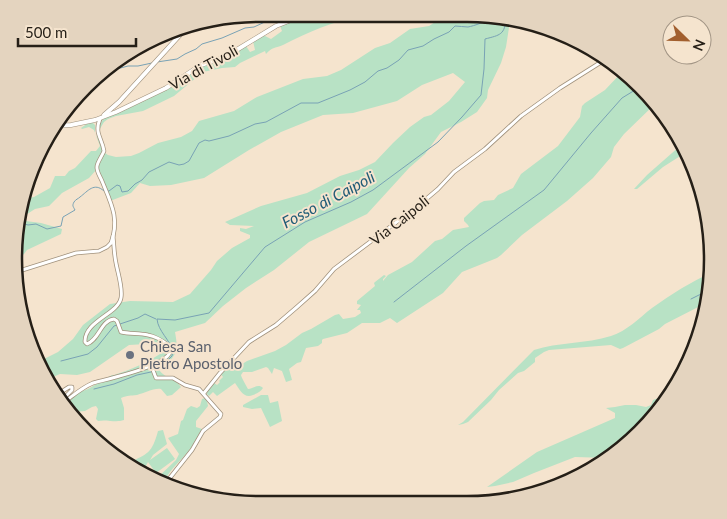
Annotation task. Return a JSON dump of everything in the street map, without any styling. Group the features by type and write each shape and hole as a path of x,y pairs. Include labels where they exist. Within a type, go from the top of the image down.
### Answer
{"main road":[{"name":"Via di Tivoli","path":"64,125 100,118 163,89 201,65 224,57 276,26 286,22"},
{"path":"100,118 119,102 178,37"}],"street":[{"name":"Via Caipoli","path":"204,394 220,373 249,342 276,325 297,307 315,291 334,269 438,189 455,171 486,147 520,116 600,63"},
{"path":"67,399 93,383 151,367 168,356 171,350 169,346 150,335 121,332 117,321 113,319 108,320 93,341 88,344 85,343 85,337 89,330 115,308 120,301 121,293 113,245 115,218 108,194 97,168 104,151 98,132 100,118"},
{"path":"23,270 76,253 99,251 113,245"},
{"path":"151,367 155,377 159,379 174,378 184,385 199,389 220,412 221,416 203,431 193,448 170,478"},
{"path":"62,391 72,387 73,389 66,397"}],"green space":[{"path":"291,22 338,22 272,49 266,54 265,51 235,67 203,72 174,96 143,111 108,119 98,132 104,118 122,111 203,66 246,46 250,52 255,50 253,41 263,35 271,39 282,31 280,26"},
{"path":"435,22 468,22 509,26 501,63 488,90 487,98 477,112 441,132 425,154 409,168 367,214 309,242 274,270 246,288 205,323 175,332 176,352 172,359 159,370 181,387 172,395 167,396 161,389 158,389 121,398 124,408 124,420 117,421 98,421 96,419 98,409 96,406 85,411 77,412 68,400 77,393 112,375 132,369 155,357 160,354 156,348 146,344 129,345 90,372 77,375 60,374 53,377 45,359 58,352 73,339 83,325 110,304 130,301 173,302 190,294 217,261 232,248 250,238 250,235 240,231 240,228 246,229 254,226 230,225 225,222 261,206 307,193 340,176 375,162 410,127 424,117 431,115 449,101 465,82 453,73 422,85 397,101 353,113 323,115 281,132 204,178 171,185 150,186 140,183 131,193 110,201 97,169 89,178 62,193 49,206 35,209 27,214 31,198 50,188 55,176 65,176 91,151 96,151 100,146 96,134 105,153 108,155 116,157 131,156 139,153 158,143 181,137 192,131 199,121 234,111 257,97 303,79 327,76 341,70 375,48 390,43 410,29 429,26"},
{"path":"618,76 650,108 624,134 614,147 611,157 593,178 567,201 522,235 501,255 462,272 443,293 397,323 390,318 380,323 362,323 347,333 323,339 322,343 318,346 306,348 301,362 289,369 292,380 286,382 282,371 274,368 272,374 266,367 252,372 243,372 241,375 248,389 257,386 263,388 255,394 245,395 235,383 217,396 213,392 209,396 206,393 214,383 217,385 220,382 223,377 220,373 229,366 233,370 247,361 275,351 302,333 335,315 339,314 343,319 355,317 361,313 360,310 357,310 361,305 357,304 357,301 375,286 375,282 384,275 386,276 383,281 388,275 412,262 435,241 442,239 453,230 469,227 464,218 480,203 494,200 498,195 513,188 521,174 558,146 580,117 582,106 605,90"},
{"path":"88,123 93,123 95,125 95,133 89,127 81,128"},
{"path":"677,149 680,156 663,167 637,189 634,189"},
{"path":"26,221 62,229 61,234 27,250 22,255"},
{"path":"704,276 700,306 620,349 611,345 544,352 535,358 535,362 524,371 518,373 499,390 468,422 458,425 534,350 543,347 601,339 617,334 689,284"},
{"path":"261,395 268,395 270,403 278,401 282,421 270,427 261,408 243,407 243,405"},
{"path":"661,397 646,416 624,438 598,458 575,457 513,482 487,487 537,452 615,418 615,413 606,408 625,405 646,407 651,405 653,400"},
{"path":"205,398 208,406 196,421 196,427 202,429 189,450 167,477 161,474 176,460 179,454 168,438 178,434 181,421 187,409 191,406 197,408 200,406 202,399"},
{"path":"163,430 167,444 153,455 150,460 167,448 175,459 156,473 148,462 145,467 133,460 148,452 154,444 158,431"}],"waterway":[{"path":"157,62 177,59 202,44 265,22"},
{"path":"26,224 36,224 47,229 61,226 63,217 75,210 73,205 75,201 91,188 97,187 104,191 109,191 117,185 120,186 122,192 128,191 149,172 169,162 179,165 189,161 199,143 205,140 209,141 229,136 255,124 266,122 301,103 318,103 350,90 365,82 378,71 387,68 399,60 408,50 423,46 449,32 455,26 468,27 481,23"},
{"name":"Fosso di Caipoli","path":"94,389 151,372 172,356 173,351 157,319 175,320 209,313 265,247 305,222 373,190 438,142 481,95 485,39 501,33 504,26"},
{"path":"119,69 152,63"},
{"path":"394,302 466,246 544,190 622,98 634,91"},
{"path":"691,299 702,294"},
{"name":"Fosso di Caipoli","path":"120,324 145,314 156,319"},
{"name":"Fosso di Caipoli","path":"61,361 88,354 117,325"}],"place":[{"name":"Chiesa San Pietro Apostolo","path":"130,355"}]}
